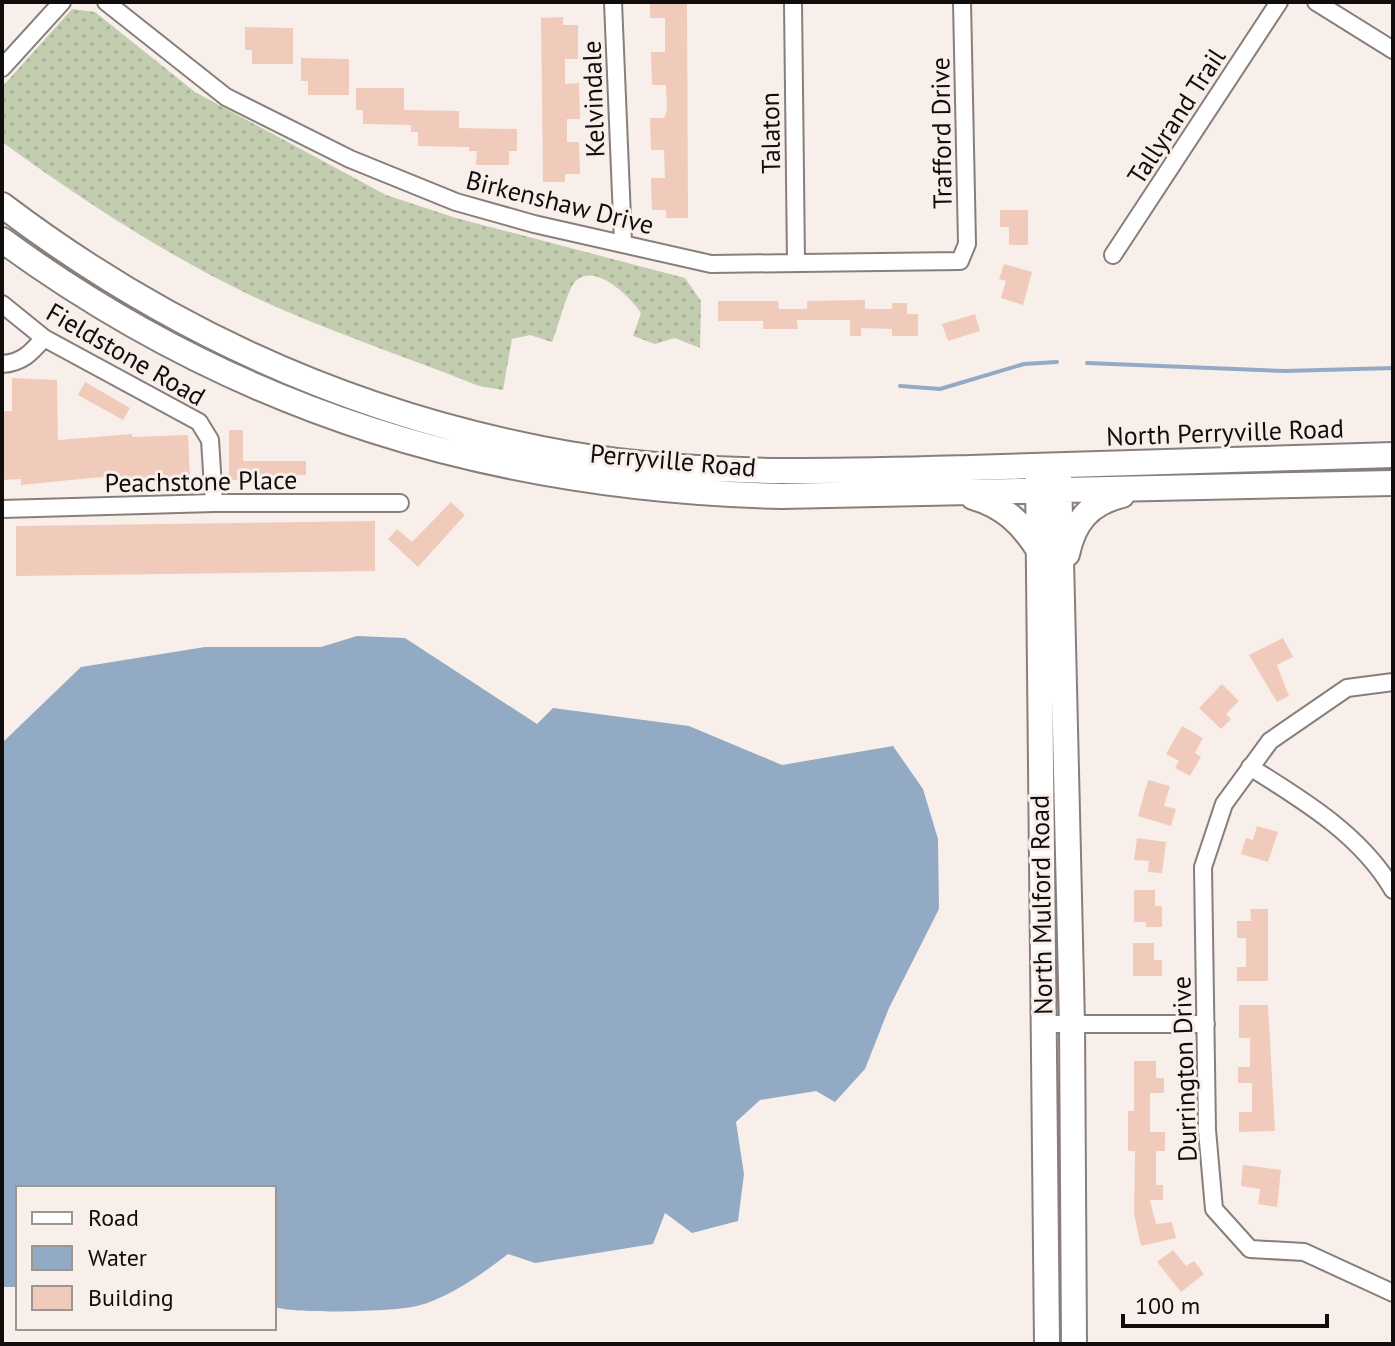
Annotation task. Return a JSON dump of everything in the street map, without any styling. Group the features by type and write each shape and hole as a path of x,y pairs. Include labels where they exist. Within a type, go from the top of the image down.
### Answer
{"main road":[{"name":"Perryville Road","path":"2,205 70,257 189,327 309,381 431,422 543,449 671,467 833,471 1048,465"},
{"name":"Perryville Road","path":"2,240 134,326 293,403 434,449 503,467 596,483 689,494 766,496 1049,490"},
{"name":"North Perryville Road","path":"1048,465 1393,455"},
{"name":"North Mulford Road","path":"1048,465 1061,584 1072,1024 1074,1344"},
{"name":"North Perryville Road","path":"1049,490 1393,483"},
{"path":"1061,584 1079,520 1091,507 1139,489"},
{"name":"North Mulford Road","path":"1047,1344 1040,552 1049,490"},
{"path":"959,492 991,502 1013,516 1040,552"}],"street":[{"path":"2,68 62,2"},
{"name":"Birkenshaw Drive","path":"106,2 226,97 350,159 456,202 534,224 711,264 960,261"},
{"name":"Kelvindale","path":"613,2 623,242"},
{"name":"Talaton","path":"793,2 796,262"},
{"name":"Trafford Drive","path":"960,261 967,244 962,2"},
{"name":"Tallyrand Trail","path":"1113,255 1279,2"},
{"path":"1316,2 1393,50"},
{"name":"Fieldstone Road","path":"2,304 44,338 199,422 210,440 214,503"},
{"path":"2,364 14,363 29,356 44,338"},
{"name":"Peachstone Place","path":"2,509 214,503 400,503"},
{"name":"Durrington Drive","path":"1393,682 1347,688 1270,741 1224,804 1203,867 1207,1130 1214,1209 1250,1249 1304,1252 1393,1293"},
{"path":"1250,767 1307,802 1377,862 1393,890"},
{"path":"1045,1024 1206,1024"}],"green space":[{"path":"72,9 95,12 195,92 386,195 456,218 685,278 701,301 700,348 675,338 655,344 633,336 641,313 636,306 608,282 588,276 578,279 571,288 552,342 530,335 512,339 503,390 479,386 336,332 252,296 187,262 124,225 2,142 2,87"}],"water":[{"path":"357,636 405,638 537,724 553,708 689,726 782,765 893,746 923,789 938,839 939,909 889,1008 865,1069 835,1102 816,1091 760,1100 736,1122 744,1174 738,1221 692,1233 665,1213 653,1244 535,1263 508,1254 453,1291 417,1306 345,1311 276,1307 276,1186 16,1186 16,1287 2,1287 2,743 81,667 205,647 321,647"}],"building":[{"path":"650,2 687,2 688,218 666,218 666,210 652,210 651,178 665,178 664,150 651,150 650,118 664,118 667,110 666,85 652,85 651,52 665,52 665,18 650,18"},
{"path":"563,17 563,25 578,25 578,59 565,59 565,84 579,83 580,119 567,119 567,142 579,142 580,174 565,174 565,182 543,182 541,18"},
{"path":"245,27 293,28 293,64 252,64 252,50 245,50"},
{"path":"301,58 349,59 349,95 308,95 308,81 301,81"},
{"path":"356,88 404,88 404,110 459,111 459,128 517,129 517,151 509,151 509,165 476,165 477,151 469,151 469,147 418,146 418,132 411,132 411,125 363,124 363,110 356,110"},
{"path":"1000,210 1028,210 1028,245 1009,245 1009,227 1000,227"},
{"path":"1004,264 1032,272 1023,305 1001,298 1006,281 999,279"},
{"path":"865,300 865,309 892,309 892,303 907,303 907,314 918,314 918,336 892,336 892,329 861,328 861,336 850,336 850,320 797,320 798,329 763,329 763,321 718,321 718,301 778,301 779,309 807,309 807,301"},
{"path":"975,314 980,331 948,341 942,324"},
{"path":"12,378 57,380 58,440 132,434 132,437 188,435 190,478 101,477 21,485 21,479 2,480 2,411 12,411"},
{"path":"85,382 130,408 123,420 78,395"},
{"path":"229,430 243,430 243,461 306,461 306,475 243,476 243,480 229,480"},
{"path":"451,502 465,515 418,567 388,539 397,529 412,542"},
{"path":"375,521 375,571 16,576 16,526"},
{"path":"1283,638 1293,657 1277,665 1289,696 1277,702 1249,655"},
{"path":"1222,684 1239,701 1226,714 1231,719 1221,729 1199,708"},
{"path":"1182,726 1203,738 1195,753 1201,757 1190,776 1175,768 1179,761 1166,754"},
{"path":"1148,780 1170,786 1164,806 1176,809 1171,826 1138,816"},
{"path":"1257,826 1278,832 1268,862 1241,854 1246,838 1253,840"},
{"path":"1137,838 1166,842 1162,873 1148,872 1149,861 1134,860"},
{"path":"1134,890 1155,890 1155,906 1162,906 1162,927 1146,927 1146,922 1134,922"},
{"path":"1250,909 1268,909 1268,981 1237,981 1237,967 1246,967 1246,938 1237,938 1237,921 1251,921"},
{"path":"1133,943 1154,943 1154,960 1162,960 1162,976 1133,976"},
{"path":"1239,1005 1268,1005 1275,1131 1239,1132 1239,1112 1252,1112 1252,1083 1238,1083 1238,1067 1250,1067 1250,1038 1239,1038"},
{"path":"1134,1061 1156,1061 1156,1078 1164,1078 1164,1093 1150,1093 1150,1132 1165,1132 1165,1151 1156,1151 1156,1185 1163,1185 1163,1200 1150,1200 1156,1224 1172,1222 1176,1238 1141,1246 1134,1214 1135,1151 1128,1151 1128,1111 1134,1111"},
{"path":"1243,1165 1281,1170 1277,1207 1258,1204 1260,1189 1241,1186"},
{"path":"1173,1250 1186,1266 1194,1261 1204,1274 1181,1292 1157,1262"}],"waterway":[{"path":"900,386 940,389 1024,364 1057,362"},
{"path":"1087,363 1285,371 1393,368"}]}
